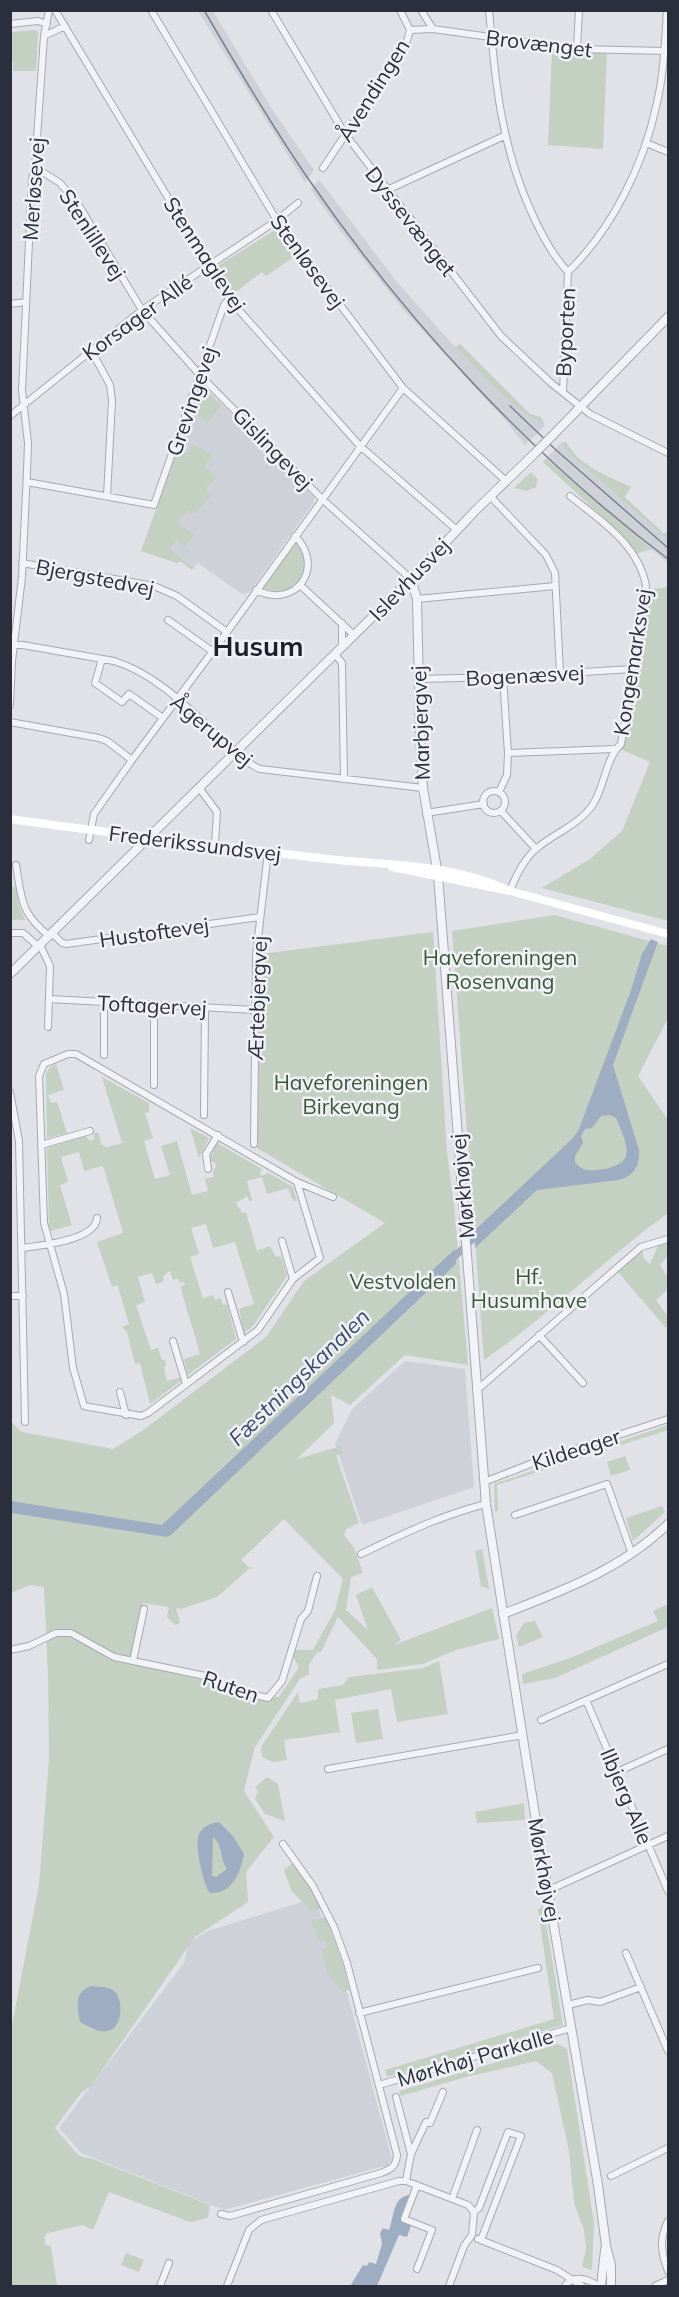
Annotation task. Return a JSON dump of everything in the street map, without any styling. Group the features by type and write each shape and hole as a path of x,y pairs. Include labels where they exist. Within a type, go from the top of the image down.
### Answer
{"main road":[{"name":"Frederikssundsvej","path":"10,819 90,835 148,838 437,871 491,882 510,891 669,934"}],"street":[{"name":"Merløsevej","path":"10,705 12,643 20,613 27,482 28,443 22,390 32,179 35,167 44,36 49,10"},
{"name":"Stenmaglevej","path":"55,10 229,299 360,446 457,530"},
{"name":"Stenløsevej","path":"151,10 276,220 403,388 505,480"},
{"name":"Dyssevænget","path":"271,10 345,135 501,336 590,414 669,453"},
{"name":"Åvendingen","path":"323,168 406,44 410,30 400,10"},
{"name":"Åvendingen","path":"421,10 433,29"},
{"path":"489,10 497,99 514,172 539,230 558,261 568,272 598,239 633,177 646,143 667,51 667,10"},
{"path":"577,49 579,10"},
{"path":"10,24 38,21 47,24"},
{"path":"44,36 65,26"},
{"name":"Brovænget","path":"410,30 433,29 577,49 667,51"},
{"path":"387,190 504,136"},
{"path":"646,143 669,152"},
{"name":"Stenlillevej","path":"35,167 60,183 78,204 142,310"},
{"name":"Korsager Allé","path":"10,416 142,310 276,220 297,203"},
{"name":"Byporten","path":"563,392 568,272"},
{"name":"Grevingevej","path":"107,496 154,505 224,306 229,299"},
{"path":"10,304 26,302"},
{"name":"Gislingevej","path":"142,310 200,375 322,499 411,579"},
{"name":"Islevhusvej","path":"10,974 411,579 505,480 534,454 669,317"},
{"path":"27,482 107,496 112,401 110,385 91,350"},
{"path":"90,835 94,814 132,759 227,632 403,388"},
{"path":"490,496 546,555 555,573 560,673"},
{"name":"Kongemarksvej","path":"510,891 518,872 536,849 570,826 591,806 601,791 615,750 621,744 646,586 645,577 619,536 570,496"},
{"path":"256,590 265,594 284,595 300,585 306,575 307,554 303,544 295,536"},
{"name":"Bjergstedvej","path":"22,563 154,586 177,596 227,632"},
{"name":"Marbjergvej","path":"411,579 417,599 423,788 437,871"},
{"path":"300,585 354,635"},
{"path":"417,599 555,586"},
{"path":"168,620 212,651"},
{"path":"342,623 342,647"},
{"name":"Ågerupvej","path":"12,643 102,659 134,669 178,699 244,760 260,769 423,788"},
{"path":"335,654 342,663 344,779"},
{"path":"102,659 95,683 122,702 129,694 163,718"},
{"name":"Bogenæsvej","path":"418,679 504,677 632,669"},
{"path":"500,792 507,775 508,753 504,677"},
{"path":"10,722 99,738 132,759"},
{"path":"508,753 615,750"},
{"path":"200,789 217,812 215,845"},
{"path":"489,792 500,792 505,799 505,806 501,811 491,812 484,804 484,797 489,792"},
{"path":"426,813 484,804"},
{"path":"501,811 536,849"},
{"name":"Ærtebjergvej","path":"254,1144 256,955 268,852"},
{"path":"16,865 23,906 32,922 51,935"},
{"name":"Mørkhøjvej","path":"437,871 486,1504 598,2185 606,2246 611,2265 611,2286"},
{"name":"Hustoftevej","path":"51,935 66,944 260,917"},
{"path":"10,933 23,933 39,946 50,966 48,1027"},
{"name":"Toftagervej","path":"49,999 255,1010"},
{"path":"104,1002 104,1055"},
{"path":"154,1005 154,1085"},
{"path":"204,1115 205,1008"},
{"path":"297,1182 320,1258 293,1280 258,1330 148,1413 141,1416 126,1415 84,1406 73,1368 64,1294 44,1223 41,1069 49,1060 76,1054 297,1182 333,1197"},
{"path":"10,1092 18,1141 25,1422"},
{"path":"41,1145 90,1131"},
{"path":"208,1169 206,1154 218,1135"},
{"path":"22,1248 49,1245 89,1232 95,1227 97,1218"},
{"path":"477,1390 641,1247 669,1239"},
{"path":"282,1241 293,1280"},
{"path":"228,1292 243,1342"},
{"path":"10,1296 23,1296"},
{"path":"539,1335 583,1383"},
{"path":"173,1341 186,1384"},
{"path":"120,1392 126,1415"},
{"name":"Kildeager","path":"484,1482 538,1461 669,1419"},
{"path":"515,1515 607,1484 632,1554"},
{"path":"361,1554 421,1525 455,1512 486,1504"},
{"path":"503,1614 599,1574 632,1554 669,1524"},
{"name":"Ruten","path":"10,1650 28,1646 56,1634 71,1633 101,1651 133,1661 215,1678 229,1689 268,1698 282,1681 301,1619 308,1611 317,1576"},
{"path":"133,1661 144,1608"},
{"path":"541,1720 669,1664"},
{"name":"Ilbjerg Alle","path":"586,1700 669,1891"},
{"path":"328,1769 523,1735"},
{"path":"617,1772 669,1749"},
{"path":"549,1890 669,1836"},
{"name":"Mørkhøj Parkalle","path":"221,2214 230,2216 392,2168 397,2162 398,2155 347,1963 334,1928 313,1886 283,1844"},
{"path":"626,1953 669,2051"},
{"path":"359,2013 538,1968"},
{"path":"568,2005 588,2001 600,2002 641,1988"},
{"name":"Mørkhøj Parkalle","path":"379,2085 571,2028"},
{"path":"406,2181 411,2154 426,2122 430,2123 443,2092"},
{"path":"396,2097 411,2154"},
{"path":"452,2199 477,2130"},
{"path":"474,2212 479,2208 508,2132 521,2136 481,2240"},
{"path":"611,2176 669,2148"},
{"path":"227,2286 249,2230 254,2224 261,2220 399,2181 406,2181 468,2205 474,2212 472,2235 464,2246 449,2286"},
{"path":"417,2185 404,2219 432,2230 417,2269"},
{"path":"669,2221 662,2236 661,2249 669,2271"},
{"path":"472,2235 557,2270 582,2286"},
{"name":"Mørkhøjvej","path":"600,2286 606,2246"},
{"path":"160,2286 170,2263"},
{"path":"565,2286 580,2278 600,2286"},
{"path":"655,2286 669,2280"}],"shaded area":[{"path":"198,11 213,11 272,109 314,170 305,183"},
{"path":"319,179 396,281 455,347 519,408 545,426 525,445 506,421 402,308 342,233 311,190"},
{"path":"200,387 205,387 314,497 314,502 249,593 242,594 198,563 192,570 180,561 177,563 141,551"},
{"path":"561,443 573,457 668,540 668,563 546,459"},
{"path":"405,1361 465,1369 474,1487 362,1525 335,1443 352,1409"},
{"path":"314,1898 335,1948 392,2159 388,2165 224,2210 81,2153 59,2128 184,1963 189,1942 208,1931"}],"green space":[{"path":"36,30 38,33 36,71 13,71 11,32"},
{"path":"552,50 607,54 603,149 548,145"},
{"path":"275,230 279,231 297,255 266,276 262,272 232,295 216,267"},
{"path":"460,344 530,414 541,417 545,426 521,410 498,390 455,347"},
{"path":"203,389 221,405 207,423 193,412"},
{"path":"191,412 180,451 188,453 192,444 212,454 204,467 217,477 207,487 207,494 211,496 194,514 187,510 178,523 194,535 185,546 176,540 170,549 193,568 192,570 180,561 177,563 141,551"},
{"path":"566,442 586,464 631,487 625,497 664,534 668,530 668,540 573,457 561,443"},
{"path":"546,459 651,549 636,554 622,535 543,462"},
{"path":"531,472 538,479 536,487 527,491 514,488"},
{"path":"296,541 306,559 306,568 302,577 296,584 286,589 275,591 262,589"},
{"path":"668,587 668,921 542,888 590,859 622,831 650,762 620,749 624,745 648,590"},
{"path":"11,886 16,887 19,906 25,920 11,920"},
{"path":"554,915 668,946 668,1018 638,1076 668,1120 668,1213 531,1325 484,1360 452,931"},
{"path":"433,932 447,1152 468,1365 405,1355 350,1405 331,1395 334,1423 297,1459 341,1446 343,1455 336,1455 359,1523 346,1529 344,1535 354,1548 363,1573 351,1577 346,1610 368,1630 356,1595 372,1587 401,1640 394,1645 492,1608 499,1639 456,1650 423,1664 377,1670 377,1659 338,1617 321,1652 317,1652 309,1665 309,1674 300,1679 255,1747 244,1791 274,1837 246,1872 248,1902 195,1937 91,2086 81,2093 55,2128 79,2156 93,2159 210,2205 208,2218 190,2222 109,2192 93,2230 82,2225 45,2234 45,2245 51,2246 57,2286 11,2286 11,2030 39,1885 49,1759 44,1587 30,1585 11,1593 10,1417 12,1423 22,1432 113,1449 142,1431 266,1337 304,1281 385,1223 257,1148 261,954","holes":["284,1519 343,1579 335,1610 313,1650 294,1650 293,1657 299,1667 279,1697 223,1689 214,1682 131,1663 143,1603 169,1607 167,1617 175,1625 180,1623 176,1608 181,1609 217,1597 250,1568 241,1560"]},
{"path":"56,1064 64,1090 48,1095 51,1103 57,1102 67,1133 47,1138 46,1074 49,1068"},
{"path":"102,1077 149,1103 149,1112 145,1113 153,1138 144,1141 155,1179 170,1175 161,1146 177,1141 192,1195 208,1191 205,1179 213,1177 213,1170 216,1167 215,1163 209,1160 217,1143 262,1169 261,1176 269,1173 293,1187 297,1201 293,1201 288,1188 267,1194 262,1177 247,1181 252,1200 249,1201 247,1196 236,1203 242,1213 246,1212 257,1251 270,1246 276,1257 281,1256 287,1276 253,1326 244,1333 239,1309 254,1304 235,1242 213,1248 206,1224 191,1228 199,1254 190,1257 203,1298 213,1295 215,1300 221,1298 223,1305 227,1304 236,1339 188,1375 184,1359 200,1354 181,1289 181,1286 185,1285 184,1282 180,1283 178,1278 173,1280 170,1271 164,1275 163,1282 156,1284 152,1273 138,1277 145,1302 136,1305 151,1350 158,1348 162,1360 165,1360 167,1381 181,1377 182,1380 150,1404 140,1363 135,1364 127,1332 122,1327 129,1324 118,1287 117,1285 112,1287 97,1242 123,1233 102,1166 84,1171 79,1152 61,1157 68,1182 60,1185 72,1225 51,1231 49,1227 47,1148 86,1136 90,1141 98,1132 102,1145 107,1147 122,1143"},
{"path":"190,1128 209,1138 199,1158"},
{"path":"668,1242 668,1256 660,1265 668,1278 668,1289 656,1300 668,1317 666,1328 617,1271 643,1251 643,1257 650,1264 658,1245"},
{"path":"668,1425 668,1430 497,1485 498,1511 495,1511 494,1484"},
{"path":"625,1456 630,1470 611,1476 607,1462"},
{"path":"662,1506 665,1512 633,1541 626,1518"},
{"path":"482,1549 489,1589 481,1586 475,1551"},
{"path":"668,1604 668,1627 555,1678 523,1684 522,1674 570,1658 658,1621 653,1611"},
{"path":"535,1621 543,1637 519,1647 516,1635 524,1623"},
{"path":"439,1661 448,1714 397,1722 391,1689 335,1700 340,1732 284,1740 287,1760 273,1762 262,1757 261,1747 298,1692 300,1703 318,1699 318,1689 343,1685 349,1677 423,1668"},
{"path":"378,1709 383,1739 356,1743 351,1713"},
{"path":"267,1777 278,1784 285,1821 265,1814 255,1799 258,1791 255,1787"},
{"path":"524,1803 525,1820 477,1823 475,1812"},
{"path":"293,1863 311,1888 321,1909 311,1911 291,1890 284,1870"},
{"path":"543,1905 563,2025 387,2077 385,2070 554,2019 538,1910"},
{"path":"326,1917 344,1968 349,1990 342,1992 327,1972 322,1950 328,1946 325,1940 319,1941 311,1921"},
{"path":"558,2044 567,2049 594,2223 592,2270 582,2267 586,2248 584,2230 574,2203 569,2151 552,2073 536,2061 466,2077 401,2096 399,2091"},
{"path":"126,2253 144,2260 139,2272 121,2265"}],"water":[{"path":"651,939 658,942 613,1065 639,1150 639,1161 633,1173 619,1180 537,1190 475,1248 474,1231 573,1138 579,1129 630,993 642,954","holes":["610,1115 616,1118 627,1152 624,1160 615,1166 603,1169 587,1170 580,1167 575,1162 575,1156 583,1143 581,1136 585,1129 592,1128 601,1116"]},
{"path":"455,1249 456,1264 171,1535 167,1537 11,1513 11,1501 162,1525"},
{"path":"219,1822 233,1836 244,1854 234,1881 224,1890 210,1893 200,1864 198,1839 199,1834 207,1825","holes":["213,1837 227,1869 216,1877 212,1876"]},
{"path":"91,1986 109,1988 117,1995 120,2007 119,2020 112,2029 101,2031 80,2022 79,1996"},
{"path":"410,2195 401,2221 411,2225 407,2237 399,2235 377,2286 350,2286 363,2265 367,2266 369,2262 376,2264 382,2244 380,2233 383,2228 389,2230 400,2199"}],"waterway":[{"name":"Fæstningskanalen","path":"449,1262 480,1232"}],"tram line":[{"path":"204,10 254,95 307,177 386,283 428,333 472,383 519,430 567,475 668,559"},
{"path":"510,406 556,450 668,548"}],"district":[{"name":"Husum","path":"258,646"}],"park label":[{"name":"Haveforeningen Rosenvang","path":"500,969"},
{"name":"Haveforeningen Birkevang","path":"351,1094"},
{"name":"Vestvolden","path":"403,1281"},
{"name":"Hf. Husumhave","path":"529,1288"}]}
